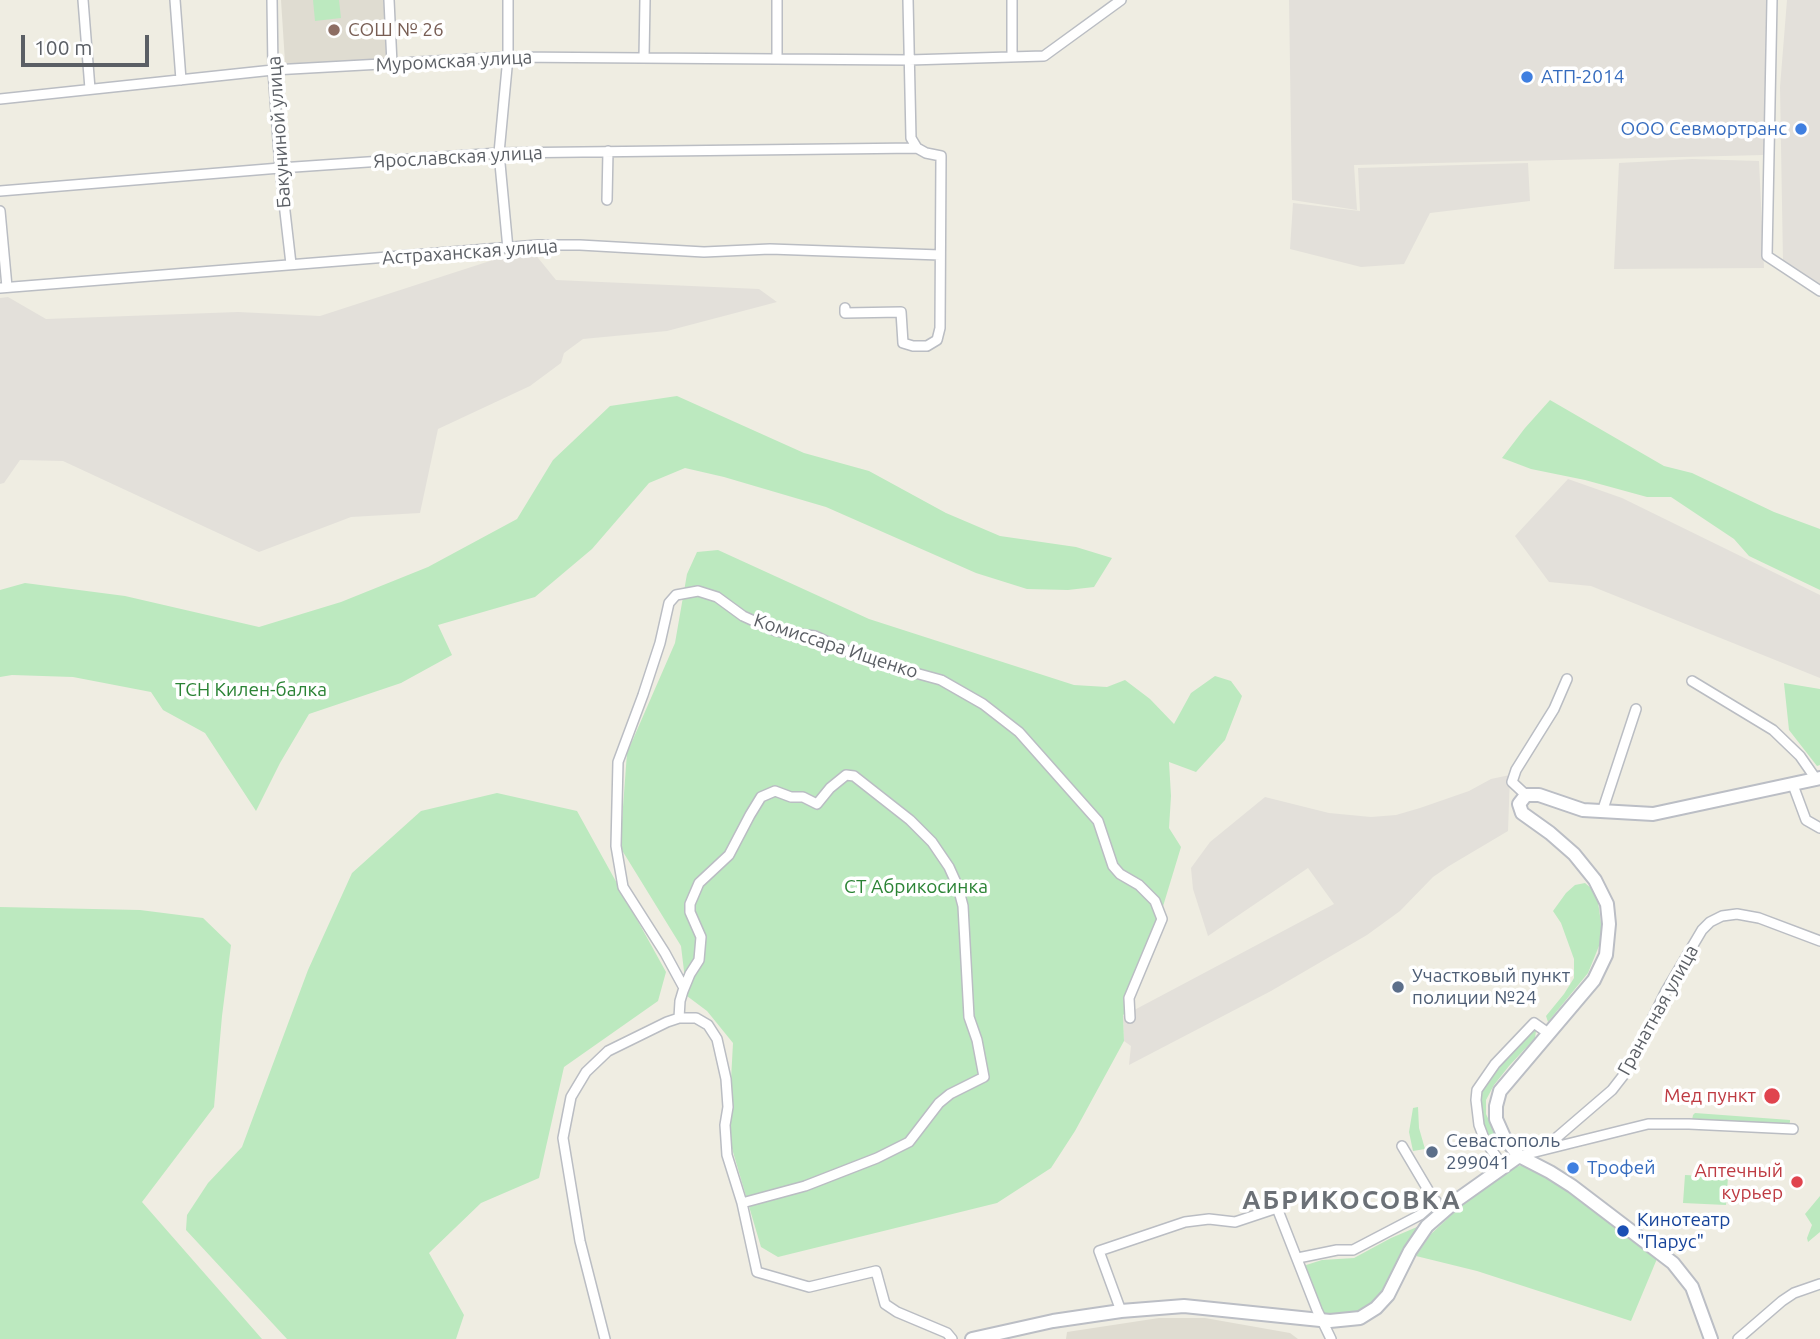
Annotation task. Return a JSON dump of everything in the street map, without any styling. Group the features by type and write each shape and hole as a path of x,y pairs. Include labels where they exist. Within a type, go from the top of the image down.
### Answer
{"main road":[{"path":"1711,1339 1692,1287 1673,1263 1568,1184 1519,1156 1504,1138 1496,1119 1500,1091 1594,980 1606,955 1609,924 1607,904 1595,880 1574,854 1522,813 1522,800 1539,795 1583,810 1653,814 1818,779"},
{"path":"972,1339 1053,1321 1121,1311 1185,1306 1322,1321 1360,1318 1376,1308 1388,1295 1410,1251 1438,1207 1519,1156"}],"street":[{"path":"83,0 90,89"},
{"path":"174,0 181,79"},
{"name":"Бакуниной улица","path":"272,0 273,70 290,264"},
{"path":"389,0 392,64"},
{"path":"508,0 508,57 499,153 508,249"},
{"path":"644,58 645,0"},
{"path":"777,0 777,59"},
{"path":"845,308 845,313 901,312 902,343 927,346 937,340 940,328 941,156 917,148 911,138 908,0"},
{"path":"1012,0 1012,57"},
{"name":"Муромская улица","path":"0,99 273,70 508,57 909,60 1044,56 1121,0"},
{"path":"1772,0 1767,256 1820,291"},
{"name":"Ярославская улица","path":"0,191 499,153 917,148"},
{"path":"607,200 608,151"},
{"path":"0,211 4,288"},
{"name":"Астраханская улица","path":"4,288 538,246 580,245 704,252 770,249 940,255"},
{"name":"Комиссара Ищенко","path":"684,988 623,887 616,846 618,762 660,643 669,603 676,595 698,591 717,597 743,616 776,631 814,636 864,659 941,680 983,704 1019,732 1098,821 1113,866 1155,901 1162,919 1129,998 1130,1018"},
{"path":"1522,800 1512,782 1516,770 1555,709 1567,679"},
{"path":"1692,681 1773,730 1800,755 1818,779"},
{"path":"1602,812 1636,709"},
{"path":"679,1018 684,988 699,960 701,937 690,912 690,904 699,883 729,855 761,797 768,793 775,791 790,797 803,797 817,804 830,788 846,775 854,776 910,820 949,867 963,906 969,1017 977,1040 984,1077 950,1094 939,1103 909,1142 877,1158 804,1186 742,1203"},
{"path":"1794,785 1806,820 1820,828"},
{"name":"Гранатная улица","path":"1552,1147 1555,1139 1612,1090 1626,1072 1666,991 1702,930 1710,922 1722,916 1737,914 1759,918 1820,941"},
{"path":"605,1339 580,1241 563,1138 571,1097 586,1072 608,1051 679,1018 695,1018 708,1025 717,1039 726,1079 727,1155 742,1203 757,1272 809,1287 876,1271 885,1304 897,1312 947,1333 952,1339"},
{"path":"1503,1166 1485,1141 1479,1125 1477,1090 1494,1064 1534,1023 1548,1033"},
{"path":"1519,1156 1648,1124 1793,1129"},
{"path":"1298,1258 1337,1250 1353,1251 1438,1207 1402,1146"},
{"path":"1121,1311 1099,1251 1185,1222 1209,1219 1235,1222 1277,1208 1331,1339"},
{"path":"1738,1339 1782,1301 1794,1293 1820,1284"}],"shaded area":[{"name":"СОШ № 26","path":"281,0 384,0 386,59 287,64"},
{"name":"АТП-2014","path":"1289,0 1766,0 1764,155 1354,165 1357,210 1292,200"},
{"name":"ООО Севмортранс","path":"1787,0 1820,0 1820,285 1783,262 1780,87"},
{"path":"1692,159 1759,161 1764,268 1614,269 1619,163"},
{"path":"1528,163 1530,201 1430,213 1404,264 1361,267 1290,249 1293,203 1360,211 1358,168"},
{"path":"530,248 556,280 759,289 777,302 667,331 583,339 564,353 561,363 530,386 438,429 420,513 351,517 259,552 63,461 20,460 4,483 0,484 0,298 8,297 46,319 238,312 320,316"},
{"path":"1568,479 1622,498 1820,595 1820,678 1591,586 1549,582 1515,536"},
{"path":"1510,775 1508,831 1433,877 1400,911 1367,935 1271,991 1129,1065 1131,1046 1124,1041 1123,1016 1334,904 1308,868 1208,936 1193,889 1191,868 1210,842 1265,797 1329,813 1371,817 1396,815 1469,791 1491,779"},
{"path":"1159,1318 1205,1318 1290,1333 1298,1339 1066,1339 1067,1332"}],"green space":[{"path":"313,0 339,0 341,18 315,21"},
{"name":"ТСН Килен-балка","path":"677,396 804,453 869,471 946,513 1000,536 1076,547 1112,558 1094,587 1068,590 1027,589 976,573 826,507 685,468 649,483 592,549 535,597 438,625 452,655 401,683 309,714 256,811 205,733 163,710 151,692 73,677 0,677 0,590 25,583 125,596 259,627 341,602 428,567 517,519 553,460 610,406"},
{"path":"1550,400 1664,466 1692,473 1774,512 1820,529 1820,590 1749,556 1734,539 1671,497 1647,497 1531,469 1502,458"},
{"name":"СТ Абрикосинка","path":"718,550 869,619 1074,685 1107,687 1125,680 1150,699 1174,724 1191,693 1215,676 1231,681 1242,696 1225,740 1196,772 1169,762 1169,828 1181,847 1144,969 1123,1016 1124,1041 1075,1131 1051,1168 997,1203 778,1257 761,1247 728,1135 733,1043 707,1011 687,996 681,946 620,847 627,753 675,643 687,574 697,552"},
{"path":"1784,683 1820,689 1820,765 1817,766 1789,730"},
{"path":"497,793 577,811 666,972 658,1001 564,1067 539,1178 481,1203 429,1253 464,1315 456,1339 287,1339 186,1230 187,1215 208,1183 242,1147 308,970 352,873 421,811"},
{"path":"1585,883 1592,889 1598,902 1601,941 1588,973 1548,1022 1546,1016 1574,978 1574,959 1561,923 1553,911 1575,885"},
{"path":"0,907 140,910 203,918 231,945 214,1107 142,1202 262,1339 0,1339"},
{"path":"1533,1029 1536,1031 1535,1038 1509,1066 1486,1100 1486,1114 1505,1147 1505,1150 1495,1149 1484,1133 1479,1113 1481,1089"},
{"path":"1418,1107 1419,1128 1425,1149 1413,1151 1409,1132 1413,1108"},
{"path":"1695,1113 1790,1120 1790,1122 1692,1120"},
{"path":"1515,1167 1535,1167 1609,1219 1624,1236 1659,1254 1631,1321 1477,1271 1416,1256 1431,1234 1461,1206"},
{"path":"1685,1175 1728,1177 1726,1205 1683,1203"},
{"path":"1820,1196 1820,1232 1808,1242 1812,1225 1805,1214"},
{"path":"1417,1227 1419,1231 1374,1308 1349,1317 1334,1317 1322,1312 1303,1266 1322,1260 1354,1258"}],"place":[{"name":"СОШ № 26","path":"334,30"},
{"name":"АТП-2014","path":"1527,77"},
{"name":"ООО Севмортранс","path":"1801,129"},
{"name":"Участковый пункт полиции №24","path":"1398,987"},
{"name":"Мед пункт","path":"1772,1096"},
{"name":"Севастополь 299041","path":"1432,1152"},
{"name":"Трофей","path":"1573,1168"},
{"name":"Аптечный курьер","path":"1797,1182"},
{"name":"Кинотеатр \"Парус\"","path":"1623,1231"}],"district":[{"name":"АБРИКОСОВКА","path":"1352,1200"}]}
